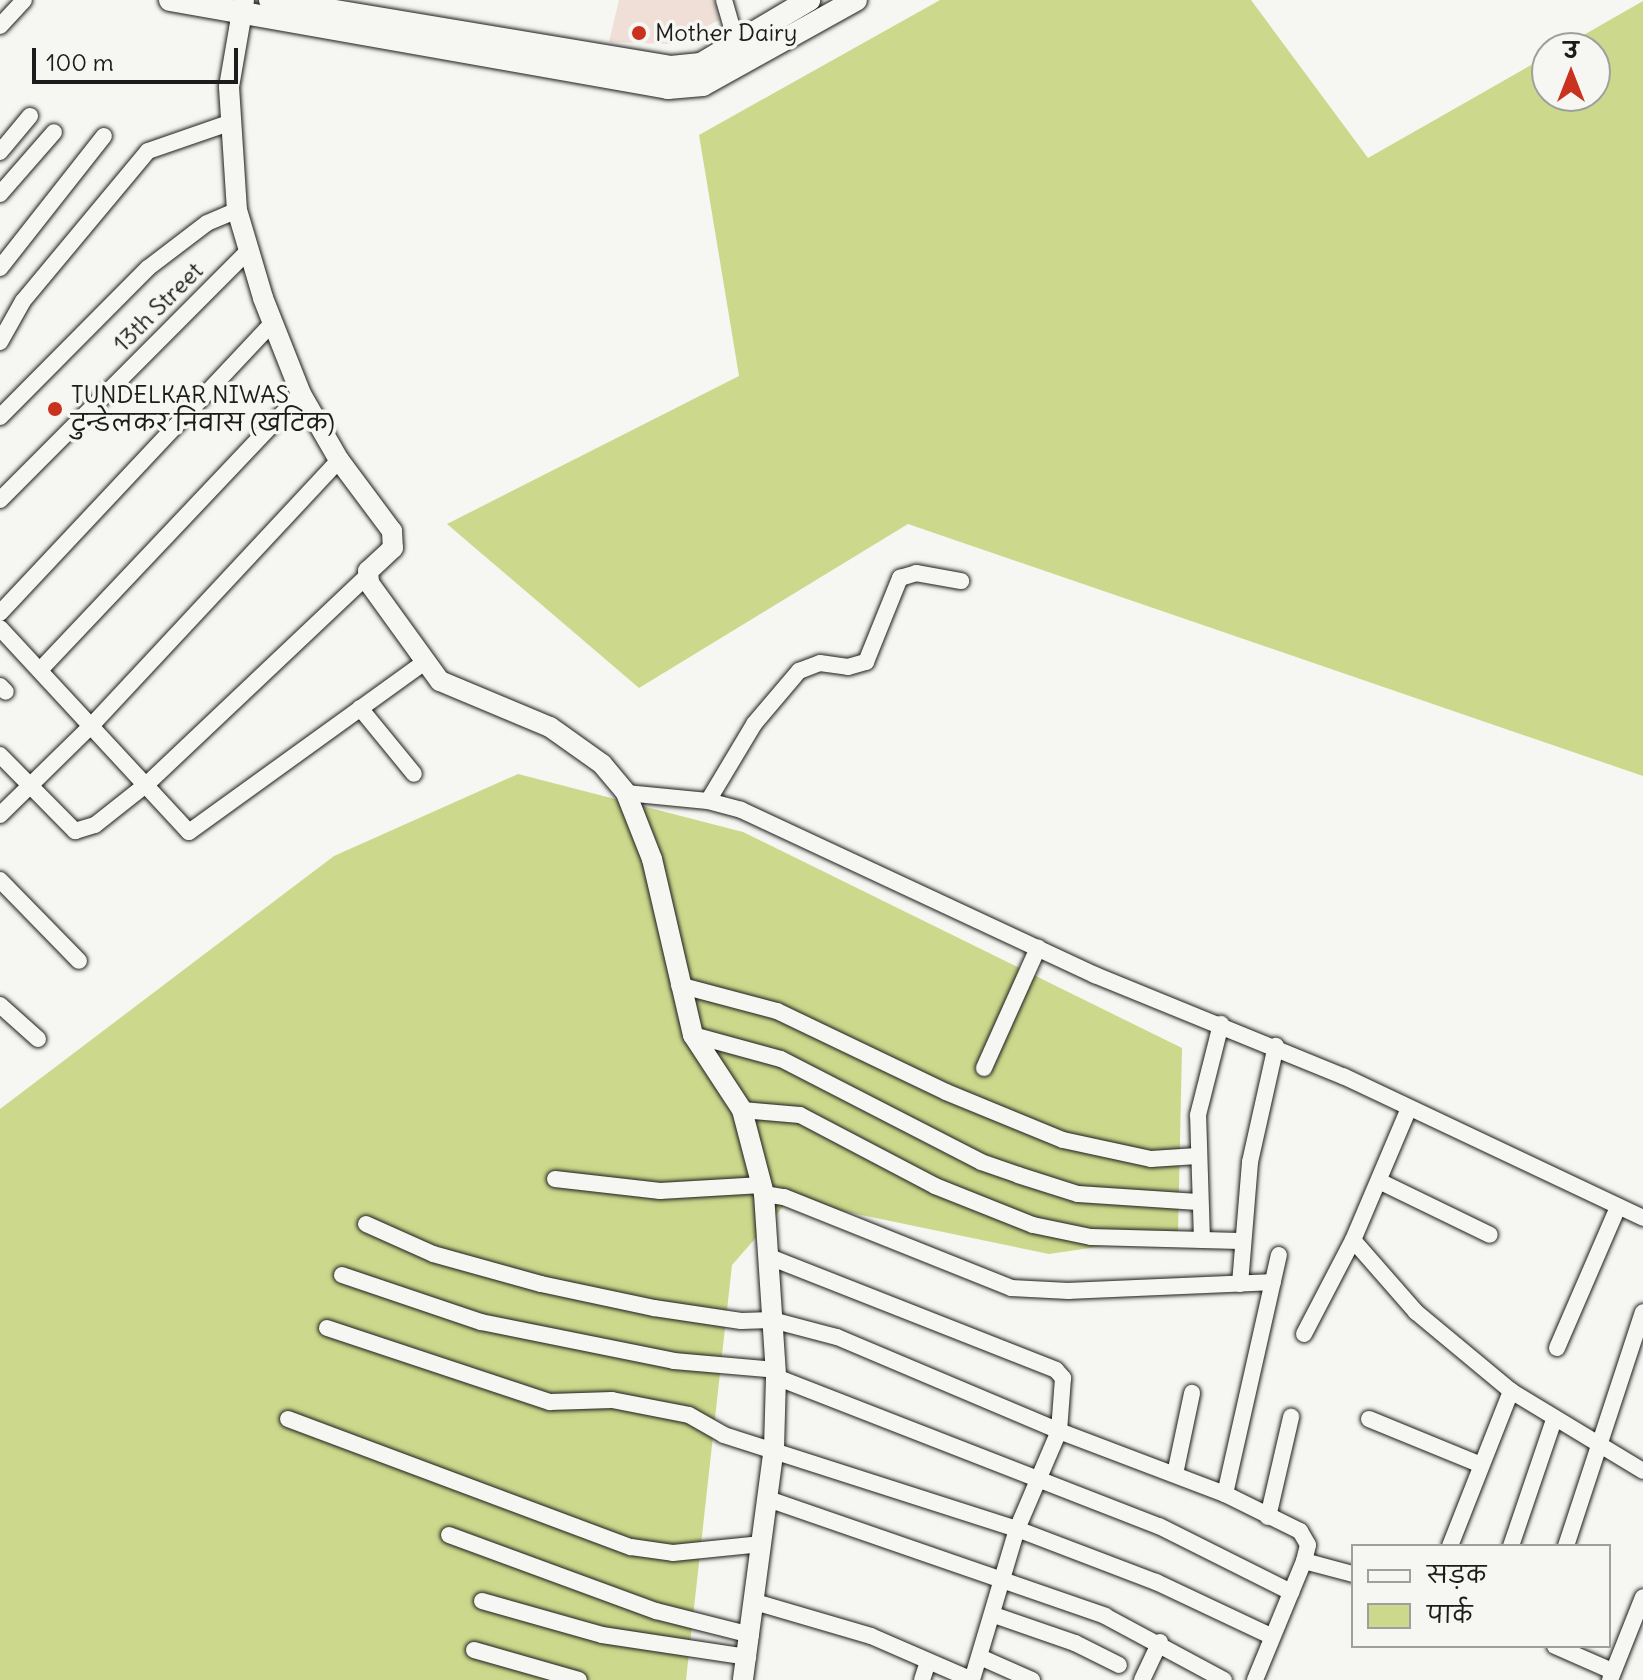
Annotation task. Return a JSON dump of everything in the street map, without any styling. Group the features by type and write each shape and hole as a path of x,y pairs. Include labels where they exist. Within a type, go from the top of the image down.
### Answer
{"main road":[{"path":"170,0 243,7 668,88 703,85 739,52 809,0"},
{"path":"270,0 671,67 701,64 739,52 856,0"}],"street":[{"path":"0,26 24,0"},
{"path":"724,0 739,52"},
{"path":"0,755 75,831 95,825 147,784 393,548 392,531 339,460 301,394 272,323 237,210 229,87 243,7"},
{"path":"0,152 30,116"},
{"path":"0,342 23,301 148,151 229,123"},
{"path":"0,194 54,132"},
{"path":"0,268 104,136"},
{"path":"0,417 148,268 207,223 237,210"},
{"name":"13th Street","path":"0,500 249,250"},
{"path":"0,613 272,323"},
{"path":"40,670 301,394"},
{"path":"1,813 91,726 339,460"},
{"path":"708,801 754,724 799,671 820,663 848,667 866,662 900,578 916,573 961,581"},
{"path":"367,576 440,681 550,727 602,764 626,793 644,830 693,1035 742,1110 763,1190 772,1258 776,1374 774,1447 743,1680"},
{"path":"0,628 184,827 195,830 425,662"},
{"path":"360,708 414,774"},
{"path":"626,793 708,801 741,810 1038,948 1276,1046 1643,1218"},
{"path":"0,880 79,961"},
{"path":"984,1068 1038,948"},
{"path":"679,985 777,1011 946,1092 1063,1140 1151,1159 1197,1156"},
{"path":"0,1005 38,1039"},
{"path":"1202,1240 1198,1202 1198,1115 1221,1024"},
{"path":"693,1035 781,1059 981,1162 1018,1175 1078,1194 1198,1202"},
{"path":"1240,1284 1240,1241 1250,1162 1276,1046"},
{"path":"1304,1334 1353,1240 1409,1108"},
{"path":"742,1110 800,1115 935,1186 1033,1225 1091,1237 1240,1241"},
{"path":"555,1179 660,1191 763,1190 1011,1288 1069,1291 1273,1282"},
{"path":"1379,1181 1490,1235"},
{"path":"1557,1348 1618,1207"},
{"path":"366,1224 433,1254 541,1284 654,1308 741,1321 772,1320 837,1337 1059,1431 1225,1494 1305,1537 1304,1561 1255,1680"},
{"path":"1353,1240 1416,1312 1511,1391 1554,1420 1643,1471"},
{"path":"1225,1494 1279,1255"},
{"path":"755,1602 871,1636 972,1680 1005,1582 1017,1529 1059,1431 1066,1387 1056,1370 772,1258"},
{"path":"342,1275 481,1322 674,1361 776,1374 1037,1481 1159,1526 1291,1592"},
{"path":"1567,1544 1643,1312"},
{"path":"327,1328 550,1402 612,1400 689,1415 724,1435 774,1447 1017,1529 1156,1582 1271,1636"},
{"path":"1451,1544 1511,1391"},
{"path":"1175,1474 1192,1393"},
{"path":"1268,1517 1291,1417"},
{"path":"288,1419 631,1547 673,1553 762,1544"},
{"path":"1369,1419 1481,1465"},
{"path":"1512,1544 1554,1420"},
{"path":"768,1499 1105,1616 1160,1642 1224,1680"},
{"path":"449,1535 656,1611 751,1635"},
{"path":"1304,1561 1351,1573"},
{"path":"1559,1648 1611,1676 1643,1597"},
{"path":"482,1601 602,1635 748,1657"},
{"path":"994,1615 1075,1643 1119,1665"},
{"path":"1142,1680 1160,1642"},
{"path":"474,1650 579,1680"},
{"path":"980,1657 1032,1680"},
{"path":"922,1680 928,1662"}],"shaded area":[{"path":"619,0 714,0 719,20 671,44 609,42"}],"green space":[{"path":"940,0 1251,0 1368,158 1531,65 1531,112 1611,112 1611,32 1589,32 1643,1 1643,776 908,524 639,688 447,524 739,376 699,135"},
{"path":"518,774 743,832 1182,1048 1178,1235 1049,1254 789,1200 732,1265 686,1680 0,1680 0,1109 334,856"}],"place":[{"name":"Mother Dairy","path":"639,33"},
{"name":"TUNDELKAR NIWAS टुन्डेलकर निवास (खटिक)","path":"55,409"}]}
